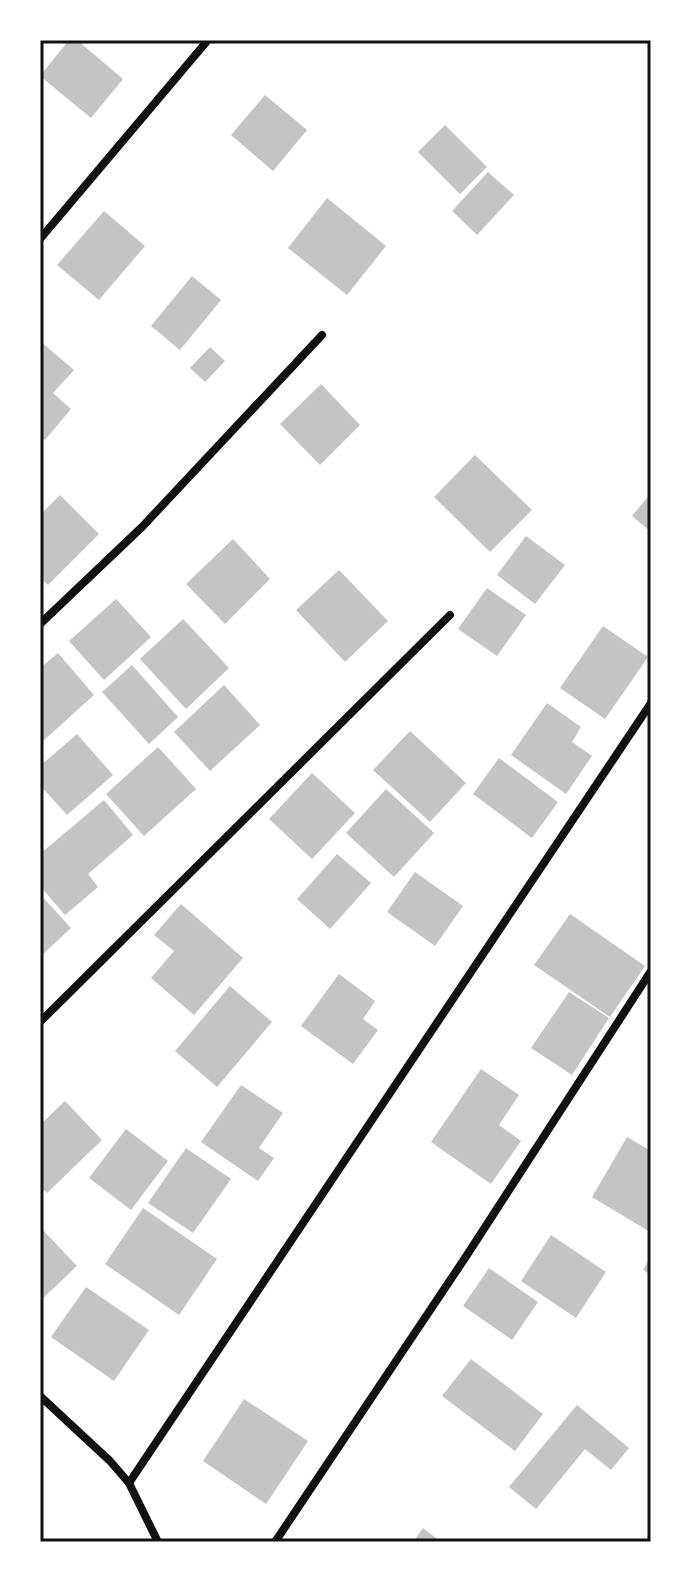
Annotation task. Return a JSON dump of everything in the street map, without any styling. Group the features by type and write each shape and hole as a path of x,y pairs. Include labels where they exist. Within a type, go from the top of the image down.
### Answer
{"street":[{"path":"40,239 208,40"},
{"path":"40,624 142,527 322,335"},
{"path":"40,1022 450,615"},
{"path":"129,1483 651,703"},
{"path":"275,1542 467,1255 651,971"},
{"path":"40,1396 110,1461 129,1483 158,1542"}],"building":[{"path":"69,40 77,40 123,79 91,118 40,76"},
{"path":"265,95 307,130 273,171 231,135"},
{"path":"445,125 487,167 460,194 418,152"},
{"path":"488,172 514,195 477,235 452,211"},
{"path":"327,198 386,246 347,295 288,248"},
{"path":"104,211 145,246 99,300 57,265"},
{"path":"192,276 221,300 180,350 151,326"},
{"path":"40,341 74,370 53,393 71,409 45,440 40,436"},
{"path":"210,347 225,361 205,382 190,368"},
{"path":"321,384 360,425 320,465 280,424"},
{"path":"475,455 532,510 490,552 434,497"},
{"path":"651,493 651,532 632,516"},
{"path":"60,495 99,534 48,585 40,577 40,515"},
{"path":"526,536 565,565 535,604 497,575"},
{"path":"233,539 270,579 225,624 186,584"},
{"path":"339,570 388,621 345,662 296,610"},
{"path":"487,588 526,615 497,656 458,629"},
{"path":"116,599 151,637 104,680 69,641"},
{"path":"183,619 229,668 186,709 140,659"},
{"path":"603,626 648,657 605,719 560,688"},
{"path":"58,653 94,695 43,741 40,737 40,668"},
{"path":"132,665 178,717 149,744 102,692"},
{"path":"224,685 260,725 210,771 174,732"},
{"path":"547,703 581,727 572,742 592,756 566,794 511,755"},
{"path":"410,731 466,783 430,822 373,770"},
{"path":"77,734 113,775 67,815 40,785 40,766"},
{"path":"158,747 196,789 144,836 106,794"},
{"path":"499,758 558,802 532,838 473,794"},
{"path":"312,773 355,813 312,859 269,819"},
{"path":"386,789 434,833 394,877 346,833"},
{"path":"104,800 133,835 88,874 98,887 65,915 40,886 40,854"},
{"path":"337,854 371,883 330,929 297,899"},
{"path":"415,872 463,906 435,946 387,912"},
{"path":"40,894 71,928 40,957"},
{"path":"181,904 243,958 194,1015 151,978 174,951 154,935"},
{"path":"570,914 645,966 610,1017 534,965"},
{"path":"339,974 375,1001 363,1019 378,1030 353,1064 301,1026"},
{"path":"230,986 272,1022 217,1087 175,1051"},
{"path":"569,992 609,1018 572,1075 531,1048"},
{"path":"481,1069 519,1095 499,1125 521,1141 491,1184 431,1142"},
{"path":"241,1085 283,1113 259,1148 274,1158 258,1181 201,1142"},
{"path":"65,1101 102,1140 47,1193 40,1186 40,1125"},
{"path":"126,1129 168,1161 131,1210 89,1178"},
{"path":"627,1137 651,1151 650,1232 592,1197"},
{"path":"186,1148 231,1179 193,1233 148,1203"},
{"path":"143,1208 217,1259 179,1315 105,1264"},
{"path":"40,1227 77,1266 40,1301"},
{"path":"551,1235 606,1272 576,1318 521,1281"},
{"path":"651,1256 651,1275 643,1270"},
{"path":"489,1268 538,1302 512,1340 463,1306"},
{"path":"86,1287 149,1330 114,1381 51,1337"},
{"path":"471,1359 543,1414 515,1451 442,1396"},
{"path":"244,1399 308,1441 266,1504 203,1461"},
{"path":"577,1405 629,1448 611,1470 585,1449 536,1509 509,1487"},
{"path":"423,1528 441,1542 413,1542"}]}
